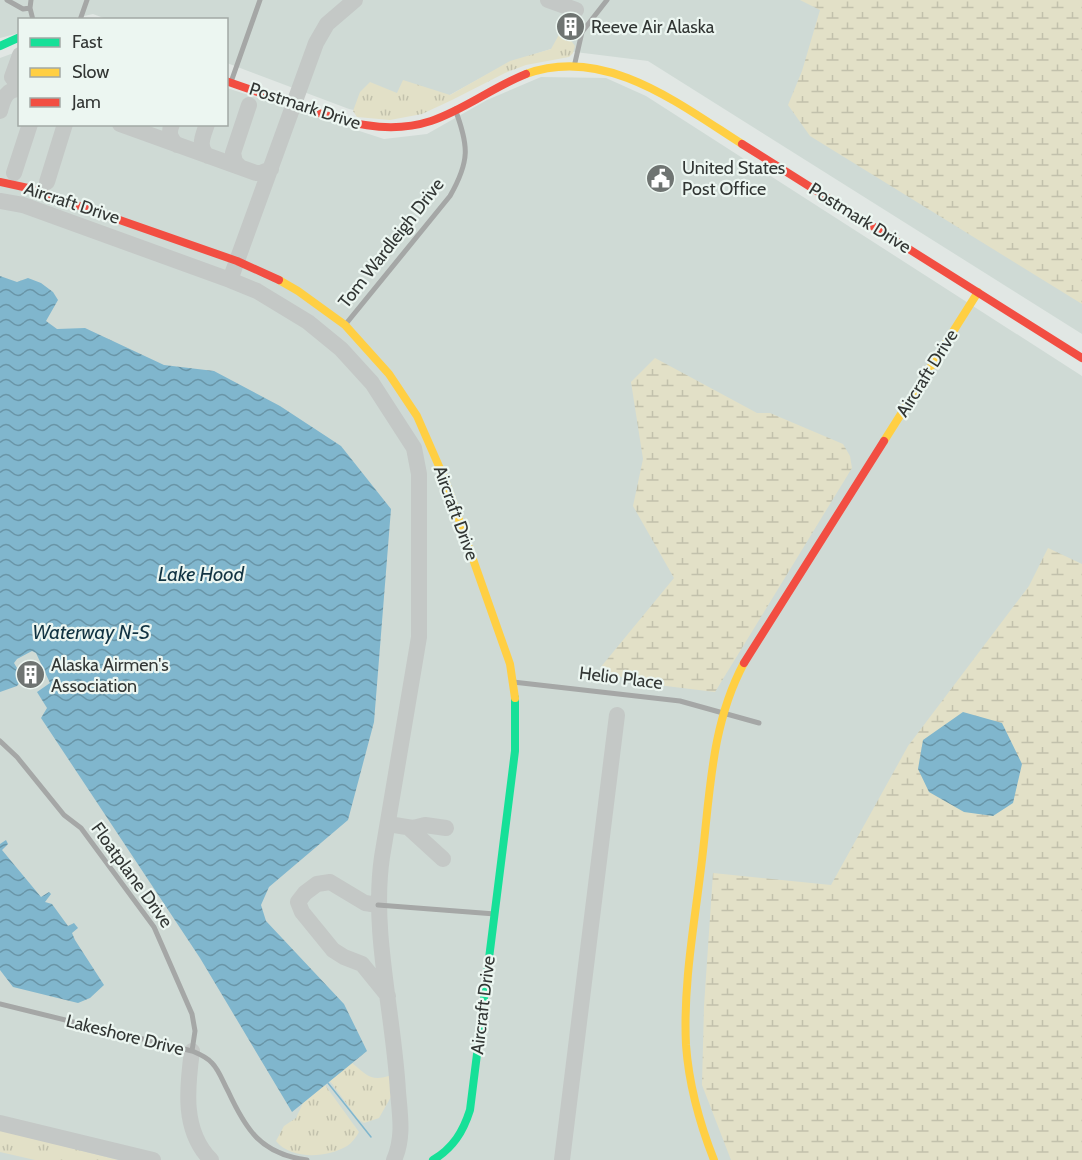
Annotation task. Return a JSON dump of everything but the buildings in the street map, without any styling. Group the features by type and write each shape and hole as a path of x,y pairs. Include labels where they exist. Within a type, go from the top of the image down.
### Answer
{"street":[{"path":"7,0 23,9 30,8"},
{"path":"31,0 32,18"},
{"path":"81,18 87,0"},
{"path":"229,82 260,0"},
{"path":"574,67 582,32 606,0"},
{"path":"0,46 18,38"},
{"name":"Postmark Drive","path":"229,82 358,126 405,126 431,121 516,78 538,70 574,67 615,72 654,88 1082,358"},
{"name":"Tom Wardleigh Drive","path":"345,325 450,196 458,182 466,144 455,109"},
{"name":"Aircraft Drive","path":"0,182 28,188 237,261 298,291 345,325 389,374 417,416 445,480 510,664 513,682 515,751 472,1097 466,1122 455,1143 447,1152 433,1160"},
{"name":"Aircraft Drive","path":"714,1160 697,1118 691,1094 686,1065 686,1007 713,776 724,713 739,673 760,636 978,292"},
{"name":"Helio Place","path":"513,682 680,701 759,723"},
{"name":"Floatplane Drive","path":"0,741 17,757 64,815 81,828 154,927 192,1014 195,1031 192,1051"},
{"path":"378,905 495,914"},
{"name":"Lakeshore Drive","path":"0,1004 192,1051 203,1056 216,1068 242,1121 252,1134 278,1153 307,1160"}],"shaded area":[{"path":"0,0 1082,0 1082,334 648,61 551,49 510,62 437,102 393,118 349,109 228,63 228,18 104,18 93,14 75,18 18,18 18,33 0,38"},
{"path":"18,51 18,126 228,126 228,88 384,139 427,134 487,100 541,77 606,78 646,96 1082,376 1082,1160 0,1160 0,58"}],"green space":[{"path":"800,0 1082,0 1082,304 810,136 788,105 802,71 820,10"},
{"path":"561,31 564,31 575,46 569,57 526,65 505,73 422,114 390,120 357,117 353,111 360,92 370,82 397,93 403,80 450,95 510,61 551,49"},
{"path":"655,358 757,413 770,413 843,444 850,456 852,468 715,692 633,682 600,668 674,578 633,506 643,459 631,382"},
{"path":"1048,548 1082,564 1082,1160 731,1160 702,1085 704,1006 713,873 831,885 908,746 1029,586"},
{"path":"352,1063 374,1078 392,1075 392,1095 379,1118 364,1123 358,1119 330,1081"},
{"path":"325,1085 359,1132 357,1136 347,1146 320,1155 300,1154 283,1147 276,1141 284,1126 296,1118 303,1103"},
{"path":"0,1130 118,1160 35,1160 0,1152"}],"water":[{"name":"Lake Hood","path":"0,276 17,282 28,278 41,283 53,292 58,300 46,321 57,329 85,328 164,365 214,371 280,406 341,446 391,509 374,722 348,820 269,887 261,905 266,921 344,1004 367,1051 292,1112 200,958 41,718 47,708 37,692 50,683 36,653 32,651 17,659 14,663 23,678 17,686 0,692"},
{"path":"963,712 1002,723 1022,764 1013,803 993,816 964,812 929,792 918,769 923,740"},
{"path":"6,840 8,844 2,850 41,897 49,892 51,894 45,902 52,904 68,926 74,923 78,928 72,933 75,940 104,985 90,998 78,1003 13,987 0,970 0,844"}],"waterway":[{"path":"328,1083 371,1137"}],"taxiway":[{"path":"230,280 316,43 327,24 355,0"},
{"path":"548,0 576,10"},
{"path":"18,60 12,77 18,85"},
{"path":"0,111 8,93 18,89"},
{"path":"240,167 235,162 233,153 249,105"},
{"path":"14,173 29,126"},
{"path":"47,182 64,126"},
{"path":"126,126 256,173 271,169"},
{"path":"171,126 170,136 177,145"},
{"path":"206,126 202,145 208,156"},
{"path":"0,201 23,205 257,291 308,322 341,349 372,383 414,448 419,474 419,637 379,885 381,944 396,1063 400,1118 399,1143 394,1160"},
{"path":"562,1160 617,715"},
{"path":"388,824 413,828 425,825 446,828"},
{"path":"408,827 443,859"},
{"path":"378,905 365,903 330,882 317,884 298,902 302,912 333,950 362,964 388,996"},
{"path":"192,1051 188,1094 191,1123 202,1149 211,1160"},
{"path":"0,1123 153,1160"}],"traffic: fast":[{"path":"0,46 18,38"},
{"path":"433,1160 456,1139 470,1110 515,751 515,698"}],"traffic: slow":[{"path":"526,74 555,67 584,67 612,73 640,83 667,97 742,144"},
{"path":"279,280 345,325 389,374 417,416 445,480 510,664 515,698"},
{"path":"884,441 978,292"},
{"path":"714,1160 699,1118 692,1089 686,1045 686,1001 713,763 724,712 744,663"}],"traffic: jam":[{"path":"228,82 348,122 397,127 431,121 526,74"},
{"path":"742,144 1082,358"},
{"path":"0,182 28,188 237,261 279,280"},
{"path":"744,663 884,441"}],"place":[{"name":"Reeve Air Alaska","path":"570,27"},
{"name":"United States Post Office","path":"661,178"},
{"name":"Alaska Airmen's Association","path":"30,675"}],"water label":[{"name":"Waterway N-S","path":"91,632"}]}
